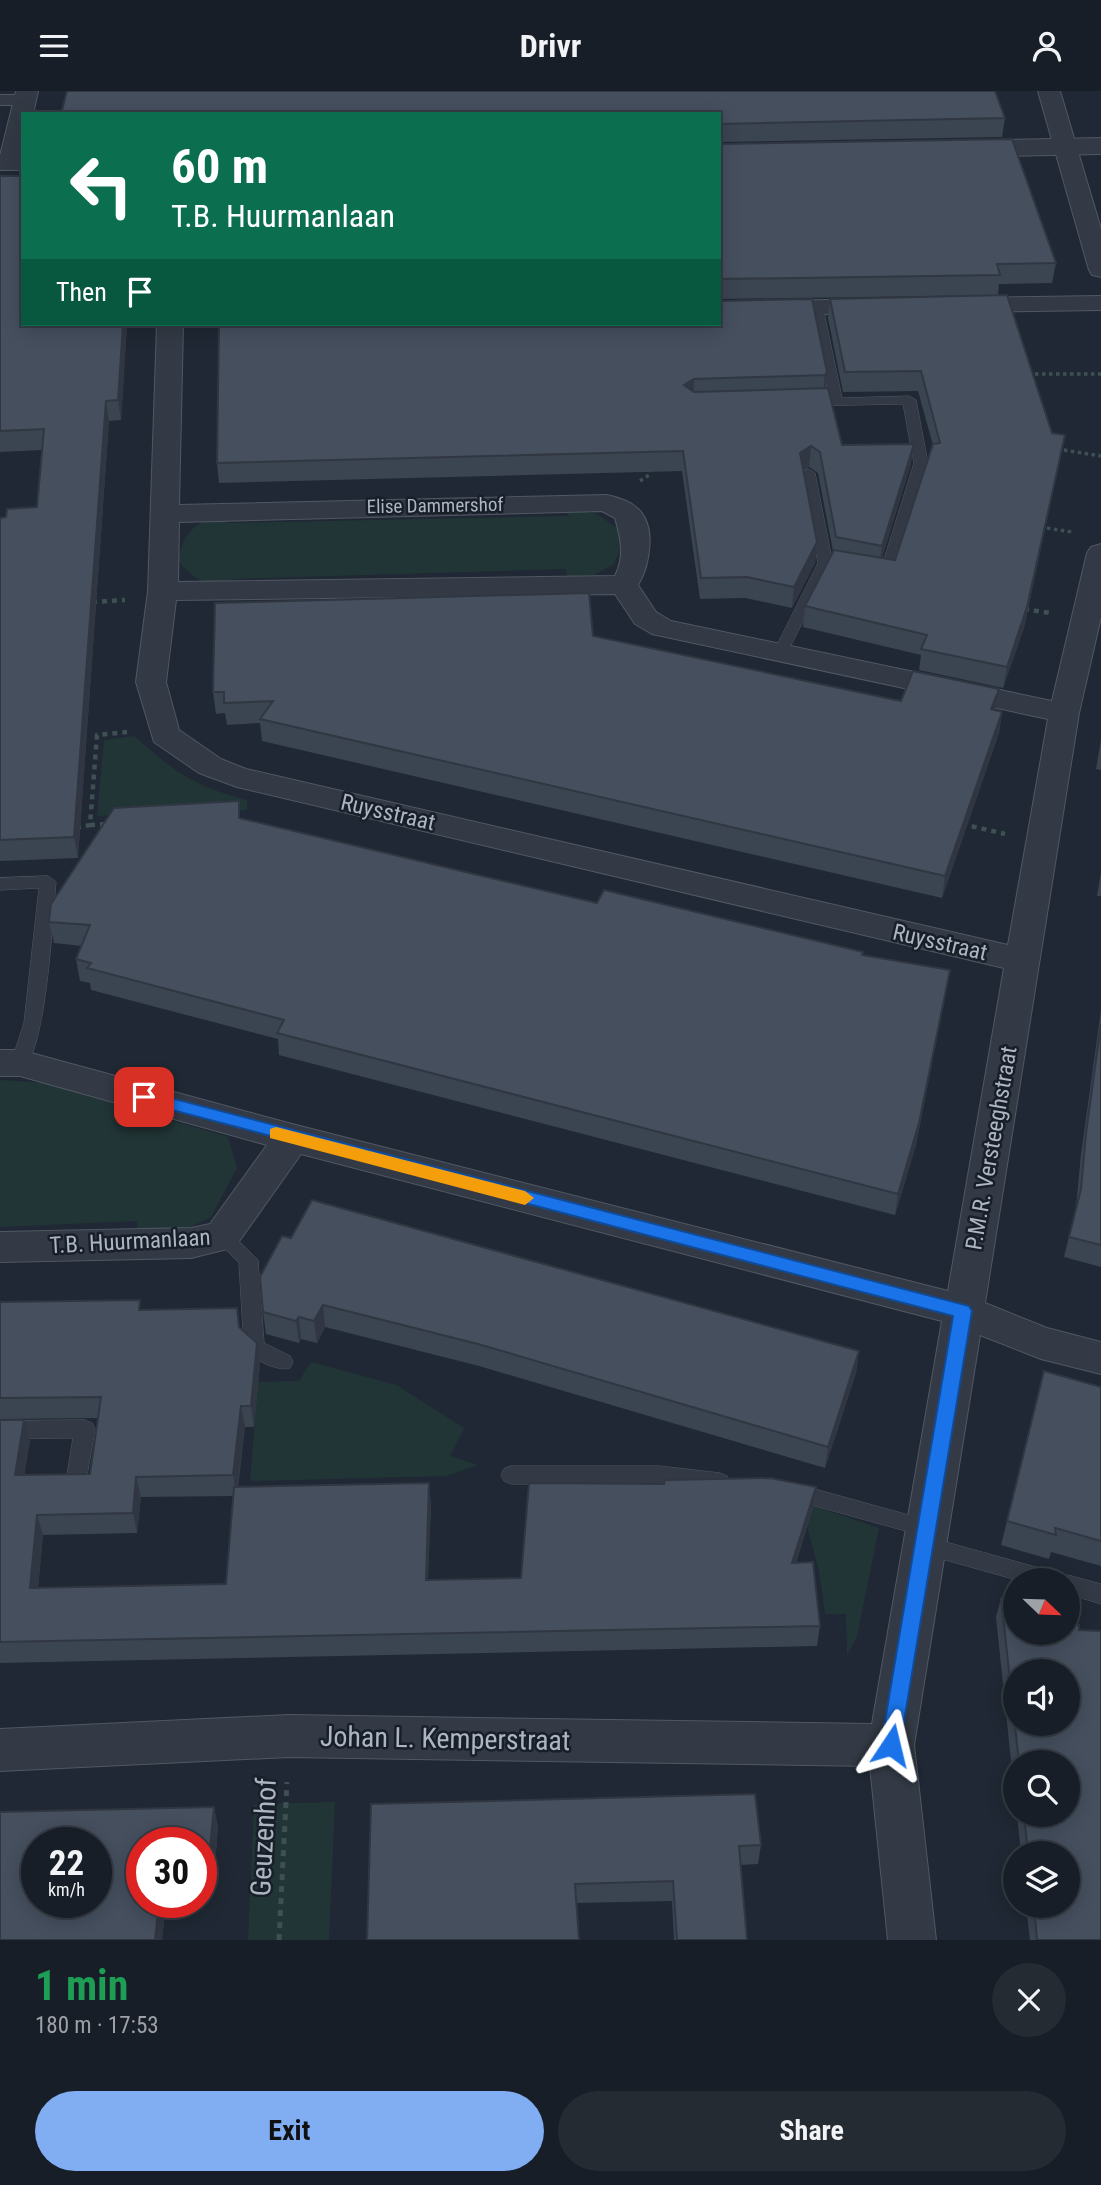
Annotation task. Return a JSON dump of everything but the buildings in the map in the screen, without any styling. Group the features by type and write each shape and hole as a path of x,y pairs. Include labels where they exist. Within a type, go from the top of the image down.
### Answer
{"street":[{"path":"1049,91 1101,270"},
{"path":"0,100 26,95 21,112"},
{"path":"10,153 21,113"},
{"path":"939,149 1101,146"},
{"path":"934,306 1101,303"},
{"path":"721,310 906,306"},
{"path":"163,729 151,682 163,595 170,326"},
{"path":"607,503 627,513 635,540 637,566 624,585"},
{"name":"Elise Dammershof","path":"164,514 607,503"},
{"name":"P.M.R. Versteeghstraat","path":"912,1940 891,1745 1064,713 1086,619 1090,543"},
{"path":"163,595 624,585"},
{"path":"624,585 645,618 662,628 1064,713"},
{"name":"Ruysstraat","path":"163,729 164,735 209,766 237,777 1024,961"},
{"path":"10,1063 963,1311 1041,1343 1101,1358"},
{"name":"T.B. Huurmanlaan","path":"0,1247 191,1243 222,1236 292,1138"},
{"name":"Johan L. Kemperstraat","path":"0,1750 289,1735 891,1745"}],"lane":[{"path":"817,308 836,402"},
{"path":"797,403 909,400 920,463 886,575 825,563"},
{"path":"780,653 825,563 808,473"},
{"path":"0,884 48,882 33,1023 10,1063"},
{"path":"222,1236 248,1260 254,1347 283,1362"},
{"path":"0,1430 85,1429 76,1482"},
{"path":"511,1475 660,1475 741,1484"},
{"path":"768,1487 822,1497 1015,1568"},
{"path":"1080,1588 1101,1594"}],"path":[{"path":"1024,375 1101,374"},
{"path":"1054,449 1101,456"},
{"path":"607,503 649,475 648,462"},
{"path":"1031,526 1090,543"},
{"path":"82,603 163,595"},
{"path":"1018,608 1086,619"},
{"path":"90,825 97,735 163,729"},
{"path":"953,822 1044,840"},
{"path":"62,829 118,823"},
{"name":"Geuzenhof","path":"279,1940 289,1735"}],"shaded area":[{"path":"566,509 595,513 616,527 622,545 614,564 594,575 567,577 566,569 231,579 229,585 221,585 201,580 189,573 179,562 187,536 198,524 215,518 225,517 226,523 568,516"},
{"path":"134,736 186,777 247,800 247,810 97,816 104,740"},
{"path":"0,1080 44,1083 228,1137 237,1168 211,1217 184,1230 138,1234 137,1221 0,1227"},
{"path":"311,1362 396,1385 464,1428 450,1456 478,1465 446,1476 250,1481 258,1382 299,1381"},
{"path":"813,1506 879,1528 857,1636 847,1655 846,1614 825,1614 819,1571 807,1527"},
{"path":"335,1802 329,1940 248,1940 254,1804"}],"slow traffic":[{"path":"276,1133 525,1198"}],"route":[{"path":"144,1097 292,1138 963,1311 891,1745"}]}
